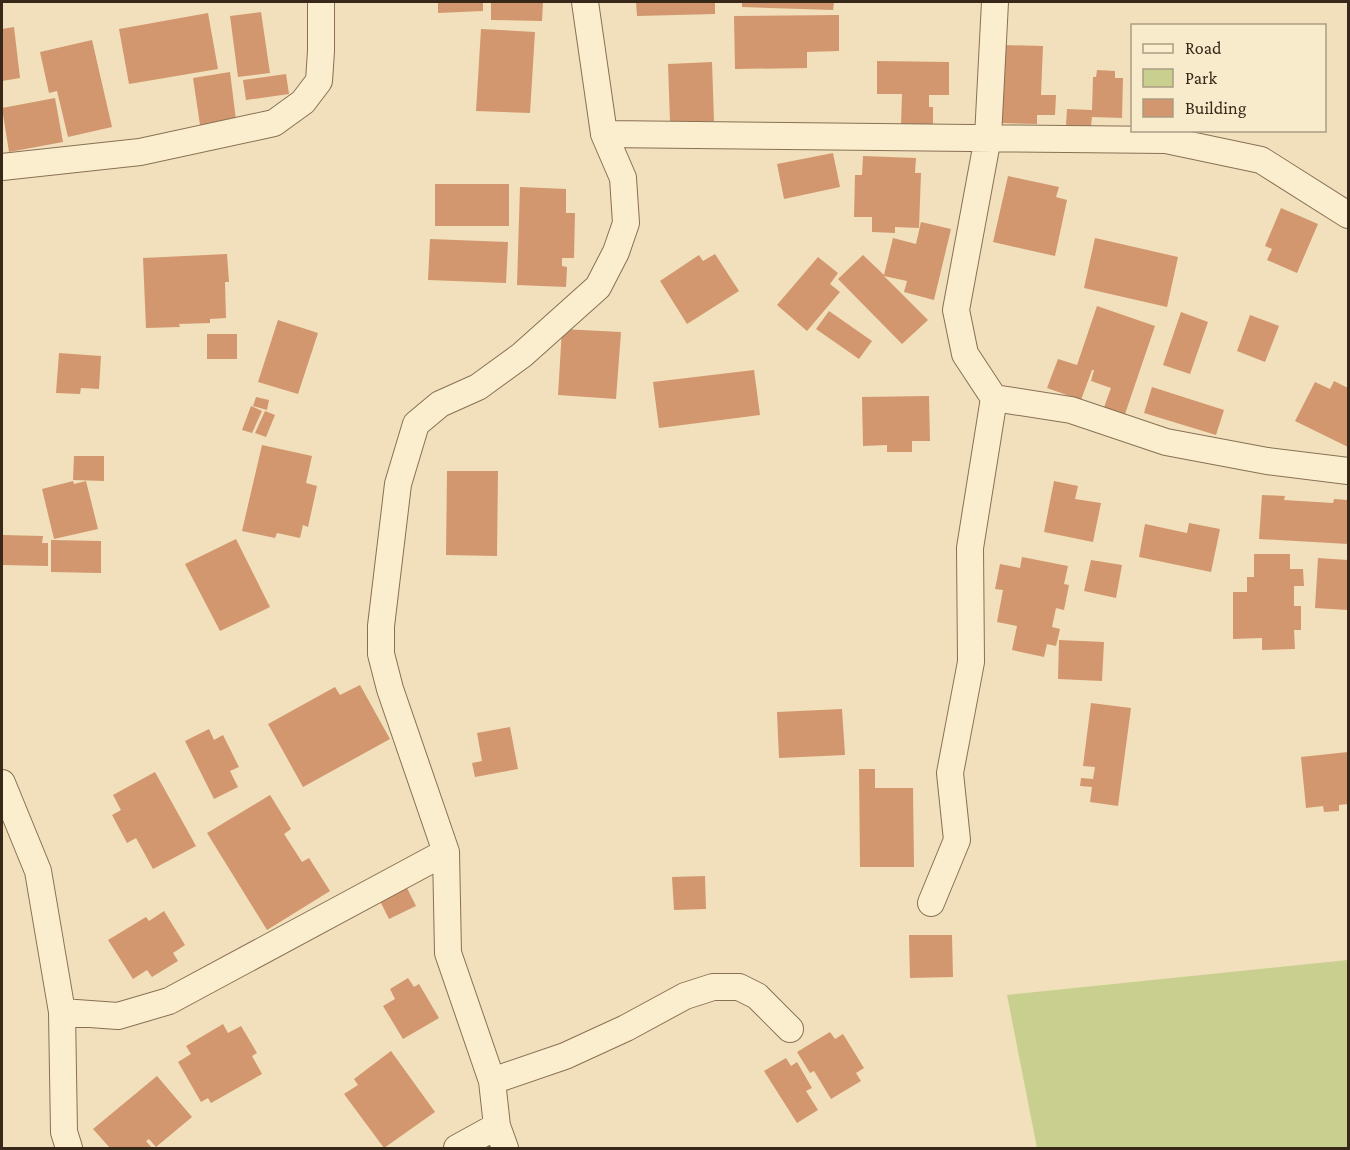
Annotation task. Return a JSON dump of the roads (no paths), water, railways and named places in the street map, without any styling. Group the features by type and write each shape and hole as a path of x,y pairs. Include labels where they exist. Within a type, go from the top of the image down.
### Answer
{"street":[{"path":"2,167 140,152 274,123 303,102 318,81 321,51 321,2"},
{"path":"457,1149 501,1137 492,1081 448,953 446,852 390,689 381,654 381,626 398,484 416,423 440,404 478,387 522,355 598,287 616,252 626,223 623,178 604,134 585,2"},
{"path":"932,903 957,840 950,773 971,662 970,548 994,398 965,354 956,310 988,137 995,2"},
{"path":"604,134 1166,140 1261,160 1348,215"},
{"path":"994,398 1071,410 1166,442 1267,461 1348,471"},
{"path":"2,783 38,871 62,1012 64,1132 69,1149"},
{"path":"62,1012 118,1016 169,1001 446,852"},
{"path":"492,1081 566,1056 626,1028 685,996 713,987 739,987 757,996 790,1029"}]}
